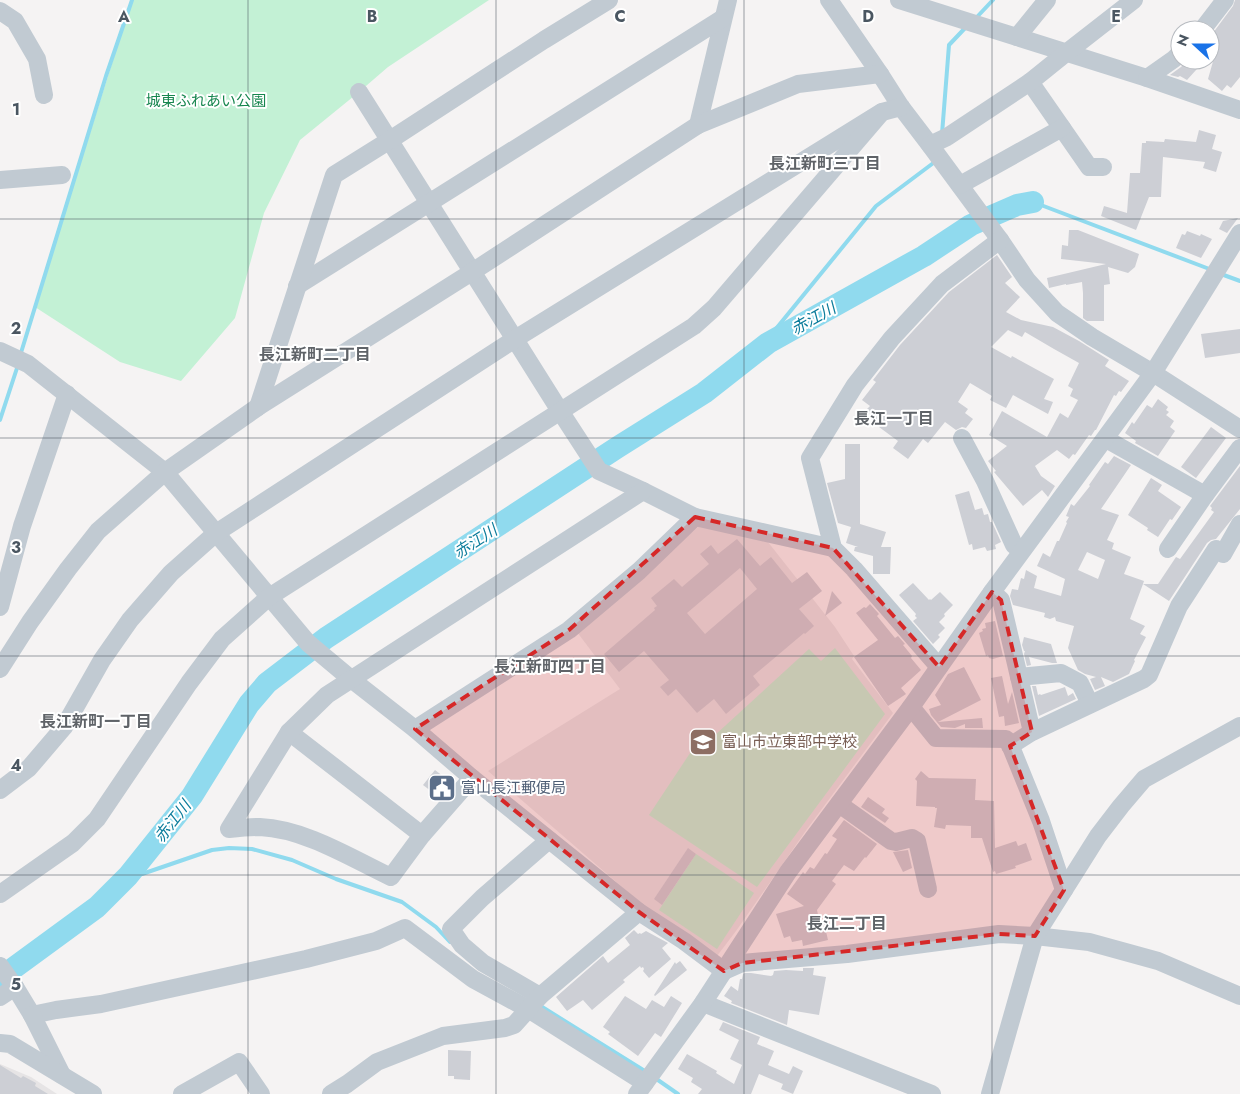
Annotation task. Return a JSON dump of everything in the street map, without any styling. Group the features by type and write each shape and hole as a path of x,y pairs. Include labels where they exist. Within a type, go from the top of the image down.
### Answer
{"street":[{"path":"258,407 334,175 609,0"},
{"path":"698,125 728,0"},
{"path":"829,0 901,107 960,185 1027,280 1057,313 1240,429"},
{"path":"899,0 927,4 1017,37 1240,110"},
{"path":"1017,37 1047,0"},
{"path":"930,145 947,137 1030,82 1134,0"},
{"path":"1210,20 1225,0"},
{"path":"0,11 15,21 37,59 44,95"},
{"path":"297,286 723,18"},
{"path":"1146,78 1170,62"},
{"path":"0,669 40,606 98,531 166,472 258,407 472,272 698,125 798,84 880,74"},
{"path":"1030,82 1089,167 1103,167"},
{"path":"359,92 599,471 695,517 833,548"},
{"path":"0,790 30,768 64,727 102,660 130,620 172,573 216,532 515,339 882,112 901,107"},
{"path":"0,894 73,843 97,818 189,683 222,639 269,597 694,326 714,308 882,112"},
{"path":"960,185 1062,128"},
{"path":"0,180 62,175"},
{"path":"32,1015 101,1004 306,959 376,941 406,928 473,979 528,1009 641,1088 703,1003 788,872 912,707 1022,550 1154,374 1240,233"},
{"path":"939,668 854,569 833,548 810,458 855,385 892,338 942,284 1000,240"},
{"path":"0,351 28,364 166,472 308,643 639,912 684,941 724,971"},
{"path":"0,607 22,526 67,394"},
{"path":"962,438 985,481 1014,545 1022,550"},
{"path":"1106,439 1205,495"},
{"path":"1168,549 1240,448"},
{"path":"472,778 422,835 391,877 324,845 290,832 260,828 228,829 289,732 326,695 643,491"},
{"path":"415,729 569,630 639,571 695,517"},
{"path":"1010,746 1032,732 1149,675 1179,606 1216,549 1223,554 1240,524"},
{"path":"992,592 1001,600 1032,732"},
{"path":"1019,677 1061,673 1080,683 1090,704"},
{"path":"912,707 936,738 1006,739 1041,820 1064,890"},
{"path":"990,1094 1035,936 1098,836 1120,806 1144,779 1240,726"},
{"path":"289,732 422,835"},
{"path":"840,804 891,841 896,842 912,838 917,842 928,889"},
{"path":"540,996 483,963 462,945 451,929 482,898 549,840"},
{"path":"331,1094 377,1062 443,1036 505,1028 514,1025 540,996 639,912"},
{"path":"724,971 742,963 847,954 999,934 1090,942 1158,961 1240,996"},
{"path":"0,966 32,1015 63,1076"},
{"path":"0,997 15,987"},
{"path":"703,1003 932,1094"},
{"path":"0,1043 10,1044 93,1094"},
{"path":"182,1094 239,1062 261,1094"}],"highlighted area":[{"path":"695,517 833,548 939,667 992,592 1001,600 1032,732 1010,746 1064,890 1035,936 999,934 742,963 724,971 639,912 415,729 569,630"}],"shaded area":[{"name":"富山市立東部中学校","path":"705,521 764,537 835,627 854,656 852,659 893,713 807,829 717,956 644,906 488,771 620,689 577,632"},
{"path":"0,1064 31,1077 57,1094 0,1094"}],"green space":[{"name":"城東ふれあい公園","path":"132,0 489,0 388,67 300,140 264,213 235,318 181,381 120,362 35,307"},
{"path":"835,648 885,714 757,887 649,815 704,732 714,736 809,649 821,661"},
{"path":"696,854 754,893 717,949 659,910"}],"building":[{"path":"1235,0 1240,0 1240,77 1231,88 1227,85 1222,91 1208,79 1211,70 1220,70 1220,24 1233,6"},
{"path":"1177,70 1196,70 1187,80 1180,76 1170,75"},
{"path":"1199,130 1216,135 1212,149 1222,152 1216,172 1203,168 1205,162 1163,157 1161,197 1149,197 1136,230 1101,216 1104,206 1127,213 1130,173 1140,173 1142,143 1146,143 1146,141 1164,142 1165,139 1196,142"},
{"path":"1238,218 1227,233 1219,229 1223,221"},
{"path":"1069,230 1078,230 1139,254 1135,267 1128,273 1108,267 1110,284 1104,285 1104,321 1087,321 1083,318 1082,282 1049,288 1047,278 1106,264 1061,259 1062,245 1068,246"},
{"path":"1187,231 1212,239 1201,258 1176,248 1182,234 1185,235"},
{"path":"997,255 1012,277 1005,283 1020,297 1006,312 1021,320 1053,327 1079,341 1109,360 1105,366 1129,381 1121,392 1119,391 1116,396 1114,395 1096,430 1091,436 1089,435 1075,455 1073,454 1069,459 1057,450 1035,466 1041,476 1055,486 1048,497 1042,490 1023,506 994,472 996,471 988,461 1007,446 989,435 1002,411 1047,437 1060,413 1068,418 1078,400 1070,396 1073,389 1068,386 1079,363 1025,332 1022,337 1008,330 991,347 1054,379 1044,399 1053,402 1048,414 1013,395 1006,408 990,400 992,396 970,383 958,402 968,409 965,413 973,419 966,428 962,427 956,430 945,422 928,443 923,439 908,459 893,448 898,441 879,427 882,423 872,416 867,409 870,406 862,400 876,382 873,380 900,345 949,292"},
{"path":"1240,329 1240,353 1205,358 1201,334"},
{"path":"1158,399 1168,407 1166,410 1169,412 1166,415 1174,421 1170,427 1175,431 1158,456 1135,443 1136,441 1125,433 1132,422 1134,424 1147,405 1152,408"},
{"path":"1211,427 1226,438 1196,478 1181,467"},
{"path":"845,444 860,444 860,524 886,532 881,547 891,547 890,574 873,574 873,556 854,551 855,547 858,547 846,543 851,527 838,523 827,483 845,479"},
{"path":"1114,456 1131,465 1101,509 1119,515 1107,540 1114,543 1112,549 1131,557 1124,574 1144,581 1130,619 1145,626 1140,634 1146,637 1129,674 1113,682 1101,677 1105,686 1095,690 1090,679 1096,677 1078,670 1068,648 1074,626 1056,621 1055,617 1050,619 1044,617 1045,613 1013,605 1010,596 1012,589 1018,590 1021,578 1024,579 1026,570 1037,576 1034,588 1061,596 1065,579 1037,566 1043,553 1050,557 1057,541 1059,541 1069,517 1066,516 1071,504 1074,506 1090,486 1105,462 1108,464","holes":["1087,552 1105,560 1098,579 1078,570"]},
{"path":"1240,466 1240,509 1216,539 1207,543 1169,601 1143,584 1158,584 1176,557 1180,559 1214,512 1210,506"},
{"path":"1151,478 1162,485 1158,491 1181,507 1158,537 1128,515"},
{"path":"969,491 975,510 982,508 984,515 988,514 990,522 992,522 1001,542 995,545 996,549 987,551 985,547 973,550 972,544 969,545 955,495"},
{"path":"737,539 760,566 771,557 792,583 807,572 822,591 799,609 814,626 753,676 760,685 726,714 714,699 697,713 676,689 668,696 660,687 669,680 644,651 619,672 604,654 655,610 654,608 657,606 651,598 674,579 682,587 709,564 700,554 711,545 718,554","holes":["740,568 757,589 705,634 687,613"]},
{"path":"913,583 929,600 940,592 953,605 939,622 945,628 933,644 913,621 917,618 916,614 899,595"},
{"path":"832,591 842,603 825,616"},
{"path":"870,604 895,638 898,636 905,644 903,645 921,670 901,688 906,694 888,706 854,657 878,640 856,613"},
{"path":"995,621 1003,656 993,659 989,658 988,655 986,656 979,633 983,631 982,629 986,628 985,623"},
{"path":"1024,637 1051,644 1057,663 1029,657 1031,665 1027,666 1025,651 1022,645"},
{"path":"964,667 981,700 938,722 982,718 983,728 965,728 965,724 955,728 941,727 931,715 929,709 941,705 935,695 948,674"},
{"path":"1002,676 1008,704 1012,692 1019,723 1005,726 1004,716 999,717 991,678"},
{"path":"1032,686 1036,686 1038,695 1065,687 1068,696 1073,693 1076,699 1039,716"},
{"path":"435,770 453,784 440,798 423,785"},
{"path":"921,771 929,778 976,779 975,800 994,801 995,848 1016,841 1018,846 1026,843 1032,860 1015,866 1016,868 996,874 995,871 993,872 982,838 971,838 971,826 946,825 945,829 934,827 937,808 916,806 917,781 915,779"},
{"path":"868,797 885,809 882,813 889,818 885,823 861,807"},
{"path":"844,820 877,844 854,871 844,865 832,881 836,884 817,910 820,924 824,923 828,940 803,946 802,940 792,942 790,936 784,938 776,914 804,906 787,894 803,872 805,874 810,867 814,869 825,853 827,854 837,839 832,836"},
{"path":"688,848 696,854 662,905 654,899"},
{"path":"908,850 912,868 903,872 893,852"},
{"path":"634,930 638,934 646,931 668,943 662,948 671,959 649,978 643,971 643,967 641,968 640,966 623,980 625,982 592,1010 583,1000 567,1011 556,997 603,956 608,963 630,945 625,938"},
{"path":"680,961 687,970 655,996 675,962 676,964"},
{"path":"803,968 814,968 813,975 826,977 819,1015 789,1010 787,1025 731,1003 732,1001 724,996 731,986 738,991 740,979 742,979 745,973 771,976 774,971 803,971"},
{"path":"625,996 646,1009 652,1000 664,1007 671,996 682,1003 661,1037 655,1033 638,1056 608,1034 610,1032 603,1027"},
{"path":"723,1022 760,1037 757,1044 774,1051 768,1065 789,1074 793,1066 803,1071 793,1094 781,1089 783,1084 759,1074 751,1094 698,1094 702,1089 691,1082 693,1078 678,1069 687,1054 717,1071 716,1073 734,1084 742,1065 730,1059 739,1040 719,1030"},
{"path":"448,1050 471,1051 470,1080 454,1079 454,1076 448,1076"},
{"path":"0,1065 21,1078 23,1076 36,1083 35,1086 48,1094 0,1094"}],"waterway":[{"path":"20,356 106,76 132,0"},
{"path":"976,18 993,0"},
{"path":"942,134 949,45 967,26"},
{"path":"768,343 775,330 876,206 936,161"},
{"path":"1033,202 1212,270"},
{"name":"赤江川","path":"0,978 97,907 128,876 192,796 249,704 267,683 326,638 704,393 768,343 924,256 971,225 1017,205 1033,202"},
{"path":"1221,274 1240,281"},
{"path":"0,420 18,365"},
{"path":"128,876 142,874 212,850 229,848 252,849 292,860 336,879 402,902 436,927 450,942"},
{"path":"539,1005 648,1073"},
{"path":"655,1078 678,1094"}],"place":[{"name":"富山市立東部中学校","path":"703,742"},
{"name":"富山長江郵便局","path":"442,788"}],"district":[{"name":"長江新町三丁目","path":"825,163"},
{"name":"長江新町二丁目","path":"315,354"},
{"name":"長江一丁目","path":"894,418"},
{"name":"長江新町四丁目","path":"550,666"},
{"name":"長江新町一丁目","path":"96,721"},
{"name":"長江二丁目","path":"847,923"}]}
